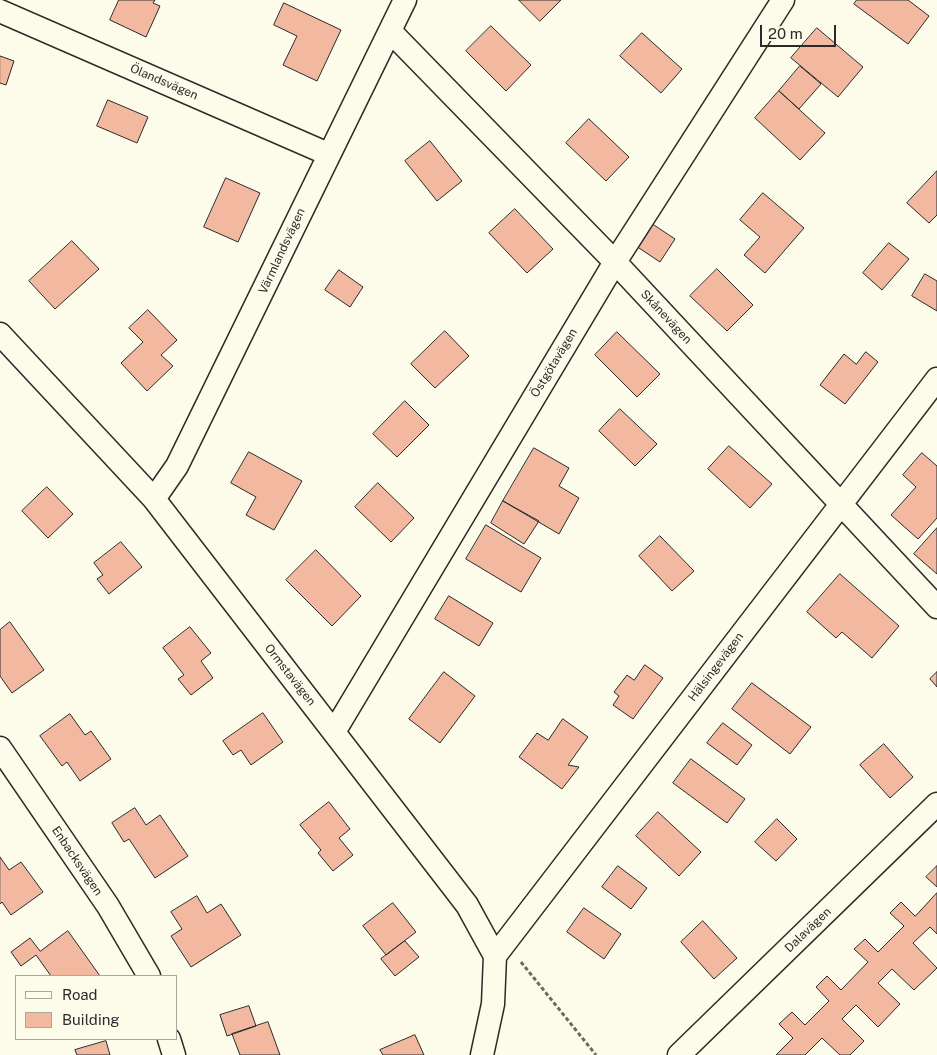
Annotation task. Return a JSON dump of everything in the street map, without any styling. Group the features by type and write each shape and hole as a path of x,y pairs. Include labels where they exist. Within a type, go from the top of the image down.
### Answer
{"street":[{"name":"Värmlandsvägen","path":"154,499 177,466 405,0"},
{"name":"Östgötavägen","path":"334,732 615,262 783,0"},
{"name":"Ölandsvägen","path":"0,11 328,154"},
{"name":"Skånevägen","path":"390,31 615,262 937,606"},
{"name":"Ormstavägen","path":"0,334 154,499 500,949"},
{"name":"Hälsingevägen","path":"500,949 937,379"},
{"name":"Enbacksvägen","path":"0,748 108,906 148,975"},
{"name":"Dalavägen","path":"679,1055 937,804"},
{"path":"482,1055 500,949"},
{"path":"170,1040 174,1055"}],"path":[{"path":"500,949 596,1055"}],"building":[{"path":"119,0 155,0 153,3 160,6 146,37 110,20"},
{"path":"519,0 561,0 540,21"},
{"path":"857,0 908,0 929,16 908,44 854,4"},
{"path":"284,3 341,30 317,81 283,65 297,36 274,25"},
{"path":"491,26 531,65 506,91 466,51"},
{"path":"817,28 863,67 838,97 791,58"},
{"path":"642,33 682,69 661,93 620,56"},
{"path":"0,56 14,61 6,85 0,83"},
{"path":"800,66 821,84 799,109 779,91"},
{"path":"779,91 825,133 800,160 755,118"},
{"path":"108,100 148,117 137,143 97,126"},
{"path":"589,119 629,157 606,181 566,143"},
{"path":"430,141 462,181 437,201 405,161"},
{"path":"937,171 937,215 929,223 907,203"},
{"path":"226,178 260,193 238,242 204,227"},
{"path":"763,193 804,228 765,273 744,255 760,237 740,220"},
{"path":"515,209 553,249 527,273 489,233"},
{"path":"651,223 675,239 660,262 636,246"},
{"path":"72,241 99,269 55,309 29,281"},
{"path":"889,243 909,259 882,290 863,273"},
{"path":"717,269 753,305 727,331 690,296"},
{"path":"339,270 363,287 350,307 325,290"},
{"path":"925,274 937,281 937,311 912,296"},
{"path":"148,310 177,340 161,355 173,366 147,391 121,363 143,342 129,328"},
{"path":"445,331 469,356 435,388 411,364"},
{"path":"617,332 660,374 637,397 595,355"},
{"path":"866,352 878,362 845,404 820,385 844,354 856,364"},
{"path":"405,401 429,425 397,457 373,434"},
{"path":"620,409 657,444 635,466 599,431"},
{"path":"729,446 772,484 750,508 708,469"},
{"path":"534,448 569,468 559,486 579,498 559,534 503,501"},
{"path":"249,452 302,481 274,530 246,515 256,497 231,483"},
{"path":"922,453 937,466 937,518 918,539 891,515 916,487 903,475"},
{"path":"378,483 414,518 391,542 355,507"},
{"path":"47,487 73,514 48,538 22,511"},
{"path":"503,501 539,521 524,544 491,523"},
{"path":"486,525 541,558 521,592 466,559"},
{"path":"937,528 937,574 914,554"},
{"path":"660,536 694,571 672,591 639,556"},
{"path":"121,542 142,567 109,594 97,579 103,575 94,563"},
{"path":"316,550 361,596 332,626 286,580"},
{"path":"840,574 899,626 872,658 842,632 836,638 807,612"},
{"path":"449,596 493,623 479,646 435,619"},
{"path":"10,622 44,670 12,693 0,676 0,630"},
{"path":"190,627 211,653 201,661 213,678 191,695 178,679 184,675 163,648"},
{"path":"645,665 663,678 633,719 613,705 619,696 614,692 627,675 634,680"},
{"path":"444,672 475,696 440,743 409,719"},
{"path":"937,672 937,687 930,679"},
{"path":"752,683 811,727 790,754 732,709"},
{"path":"263,713 283,742 251,765 241,750 233,755 223,741"},
{"path":"70,714 85,735 91,731 111,759 80,781 67,762 62,766 40,736"},
{"path":"563,719 588,737 568,765 579,767 562,789 519,757 537,733 548,740"},
{"path":"723,723 752,745 737,765 707,743"},
{"path":"884,744 913,777 890,798 860,765"},
{"path":"691,759 745,799 727,823 673,783"},
{"path":"329,802 350,829 339,838 353,855 333,871 318,853 321,850 300,825"},
{"path":"135,808 146,825 160,815 188,856 155,878 129,839 124,842 112,823"},
{"path":"658,812 701,852 679,876 636,836"},
{"path":"777,819 797,839 776,861 755,842"},
{"path":"0,857 9,870 21,862 43,892 11,915 2,902 0,904"},
{"path":"618,866 647,888 631,909 602,887"},
{"path":"937,866 937,887 926,877"},
{"path":"937,893 937,934 930,927 913,943 937,968 914,990 892,969 878,983 900,1004 878,1027 856,1005 842,1019 864,1041 850,1055 840,1055 822,1038 805,1055 776,1055 793,1038 779,1024 792,1012 805,1025 829,1001 816,987 827,976 841,990 868,962 854,949 865,939 878,952 904,926 890,913 901,902 915,916"},
{"path":"197,896 207,913 221,904 241,935 191,967 171,936 182,929 171,912"},
{"path":"393,903 416,932 386,955 363,926"},
{"path":"584,908 621,934 604,959 567,932"},
{"path":"703,921 737,958 714,979 681,942"},
{"path":"68,931 99,975 50,975 36,955 21,966 11,952 30,938 40,951"},
{"path":"405,941 419,957 395,976 381,959"},
{"path":"249,1006 256,1026 227,1036 220,1015"},
{"path":"268,1022 280,1055 240,1055 232,1034"},
{"path":"415,1035 424,1055 383,1055 380,1050"},
{"path":"106,1041 110,1055 77,1055 75,1050"}]}
